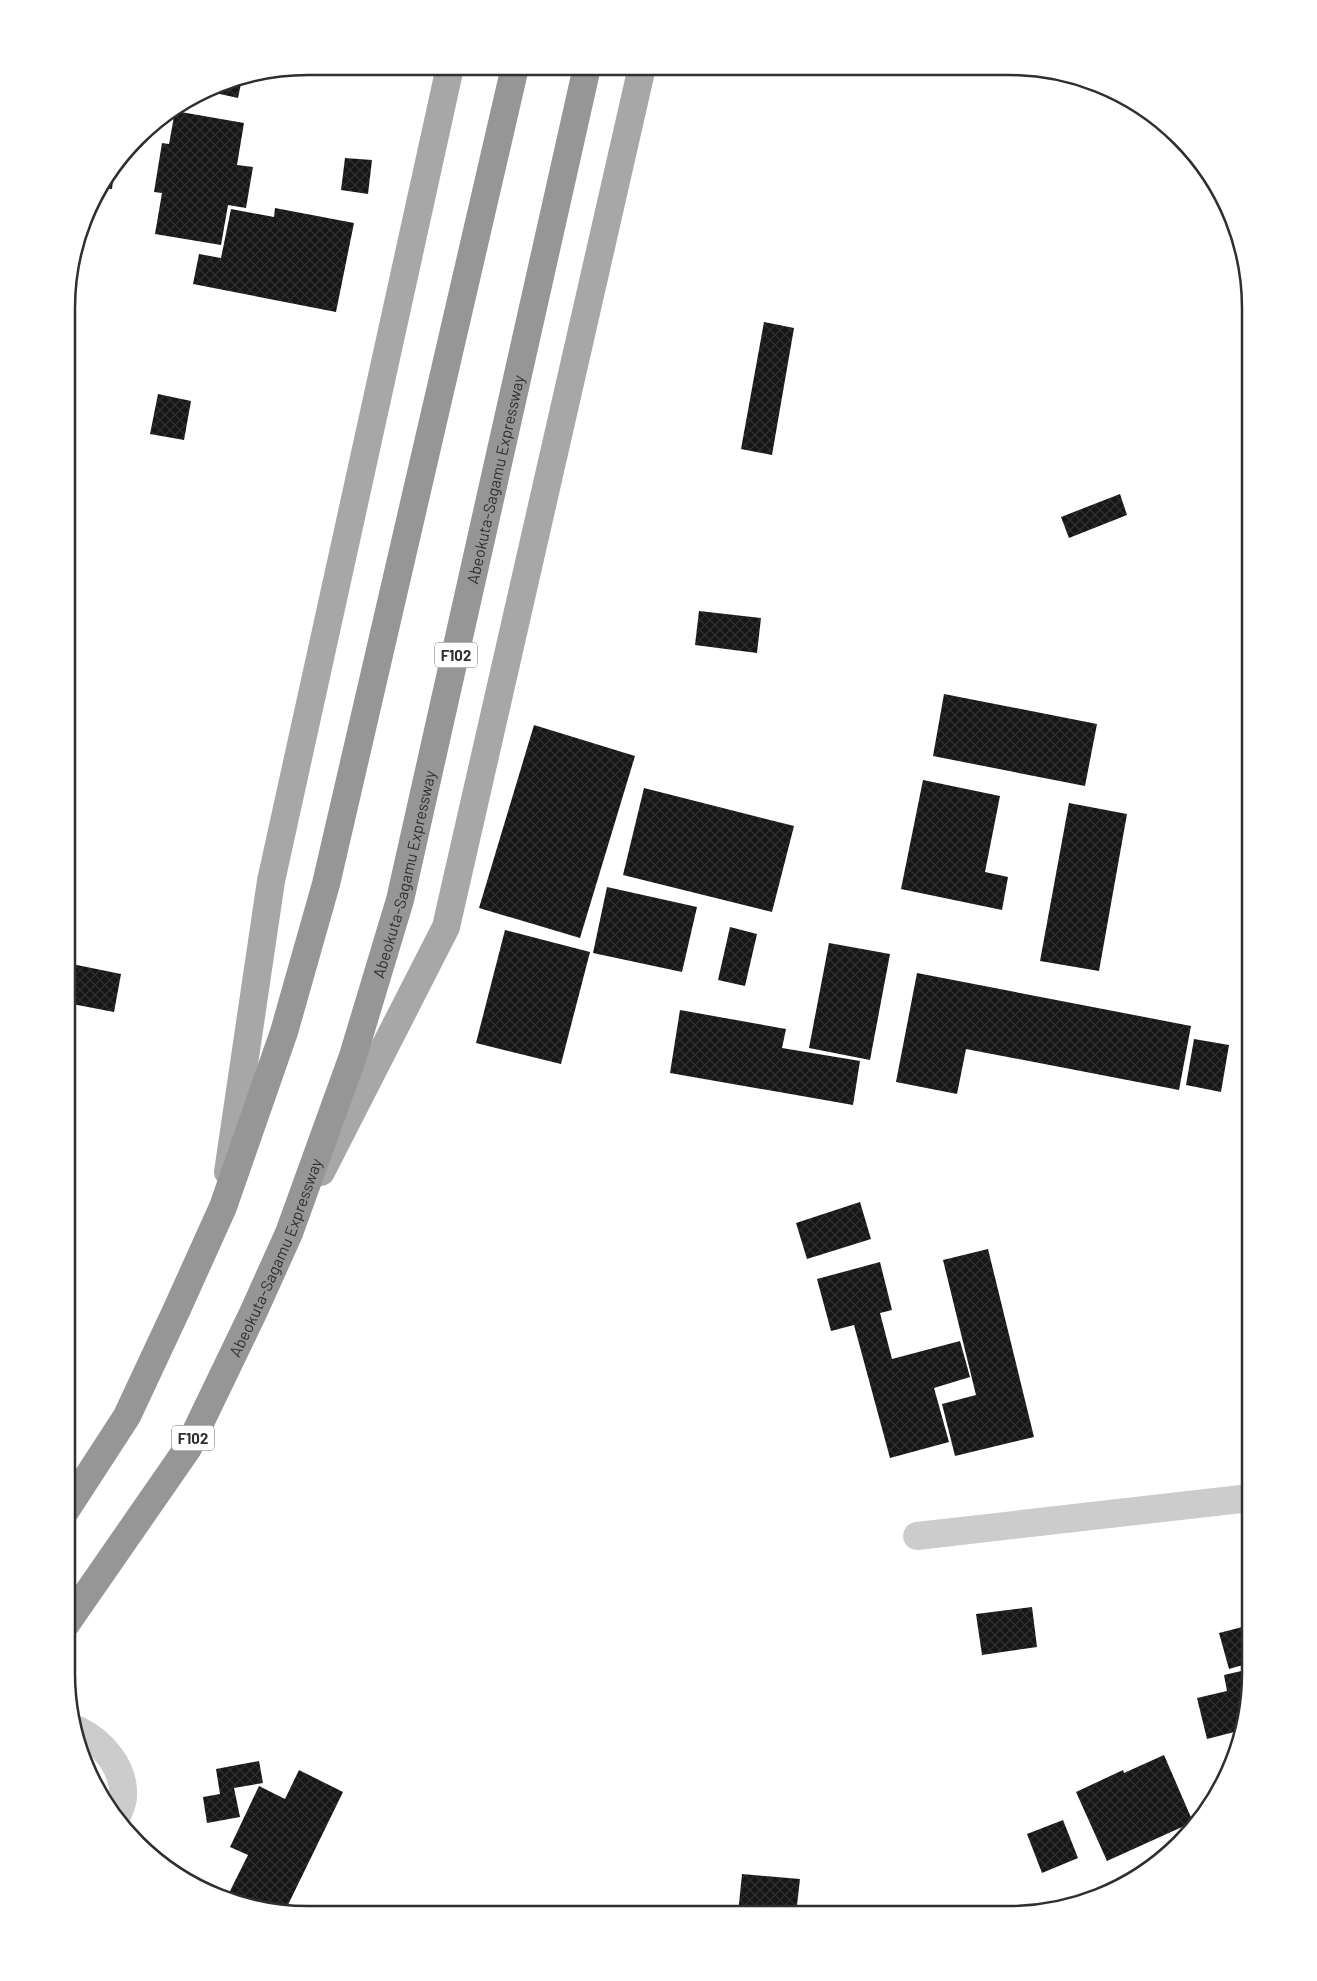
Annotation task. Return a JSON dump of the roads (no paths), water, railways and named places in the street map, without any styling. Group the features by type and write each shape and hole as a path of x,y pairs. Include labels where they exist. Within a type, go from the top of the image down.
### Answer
{"highway":[{"path":"75,1496 127,1416 223,1207 284,1032 326,884 513,75"},
{"name":"Abeokuta-Sagamu Expressway","path":"75,1611 188,1448 253,1314 289,1233 353,1056 400,900 585,75"}],"main road":[{"path":"223,1207 270,881 448,75"},
{"path":"289,1233 446,927 640,75"}],"lane":[{"path":"917,1536 1242,1499"},
{"path":"83,1733 95,1739 117,1766 123,1797 119,1809"}]}
